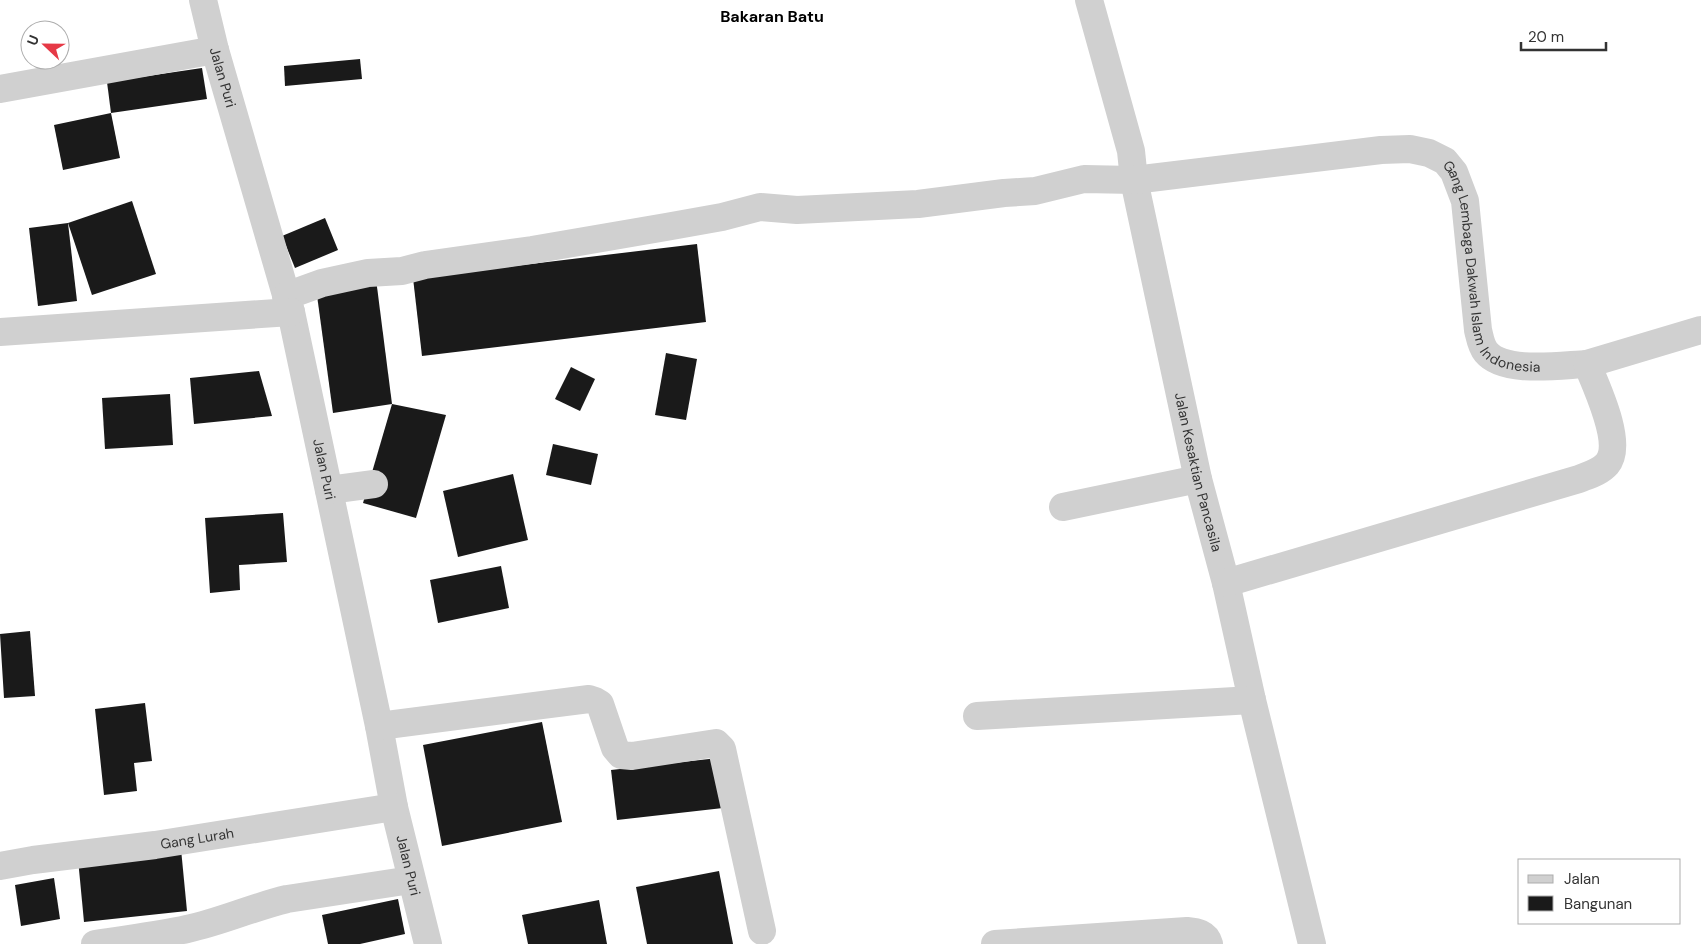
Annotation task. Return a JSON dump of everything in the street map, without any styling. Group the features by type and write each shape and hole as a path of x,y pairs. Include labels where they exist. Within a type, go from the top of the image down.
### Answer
{"street":[{"name":"Jalan Puri","path":"203,0 215,50 289,304 379,726 394,807 428,944"},
{"name":"Jalan Kesaktian Pancasila","path":"1090,0 1131,151 1134,180 1198,479 1226,583 1252,700 1312,944"},
{"path":"0,90 215,50"},
{"name":"Gang Lembaga Dakwah Islam Indonesia","path":"0,332 289,304 322,283 368,273 402,271 425,265 666,228 760,207 797,210 918,204 1035,191 1084,179 1134,180 1381,150 1410,149 1429,153 1445,161 1454,172 1466,201 1478,330 1482,346 1487,353 1505,364 1529,366 1587,364 1701,330"},
{"path":"1226,583 1564,483 1601,469 1608,463 1611,457 1613,445 1603,406 1587,364"},
{"path":"1063,507 1198,479"},
{"path":"329,490 374,484"},
{"path":"379,726 589,699 600,704 615,748 621,755 632,756 716,743 720,745 762,931"},
{"path":"977,716 1252,700"},
{"name":"Gang Lurah","path":"0,866 33,860 156,845 394,807"},
{"path":"95,944 187,929 287,900 412,880"},
{"path":"995,944 1187,931 1201,933 1208,939 1209,944"}],"building":[{"path":"360,59 362,79 285,86 284,66"},
{"path":"202,68 207,99 111,113 107,82"},
{"path":"111,113 120,158 63,170 54,125"},
{"path":"132,201 156,274 92,295 68,223"},
{"path":"325,218 338,250 295,268 282,236"},
{"path":"68,223 77,301 38,306 29,228"},
{"path":"697,244 706,322 422,356 413,278"},
{"path":"376,279 392,404 333,413 316,288"},
{"path":"666,353 697,359 686,420 655,415"},
{"path":"571,367 595,379 580,411 555,399"},
{"path":"259,371 272,416 194,424 190,378"},
{"path":"170,394 173,445 105,449 102,398"},
{"path":"392,404 446,415 416,518 363,503"},
{"path":"553,444 598,454 591,485 546,475"},
{"path":"513,474 528,540 458,557 443,491"},
{"path":"283,513 287,562 239,565 240,590 210,593 205,518"},
{"path":"501,566 509,608 438,623 430,580"},
{"path":"30,631 35,696 4,698 0,634"},
{"path":"145,703 152,761 134,763 137,791 104,795 95,709"},
{"path":"542,722 562,822 442,846 423,745"},
{"path":"718,758 723,808 617,820 611,770"},
{"path":"181,849 187,911 84,922 78,859"},
{"path":"719,871 733,944 647,944 636,887"},
{"path":"54,878 60,919 21,926 15,885"},
{"path":"398,899 405,934 360,944 328,944 322,915"},
{"path":"599,900 607,944 528,944 522,915"}],"district":[{"name":"Bakaran Batu","path":"772,16"}]}
